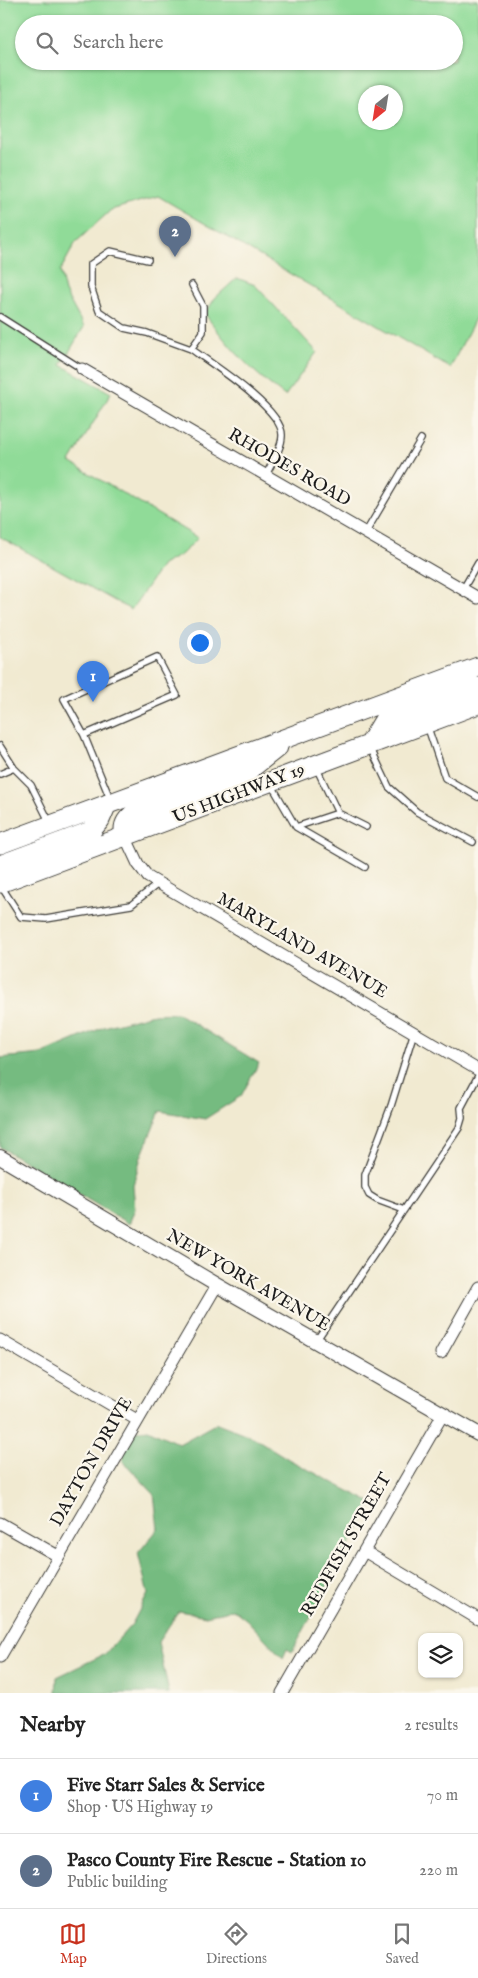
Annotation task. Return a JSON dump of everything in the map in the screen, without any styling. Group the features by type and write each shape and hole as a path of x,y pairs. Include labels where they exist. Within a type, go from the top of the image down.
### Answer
{"highway":[{"name":"US HIGHWAY 19","path":"0,844 478,666"},
{"path":"370,745 384,720 478,687"},
{"name":"US HIGHWAY 19","path":"0,884 478,704"},
{"path":"125,836 123,829 125,824 135,813 249,770 290,736"},
{"path":"0,865 91,831 100,820 109,803"}],"street":[{"name":"RHODES ROAD","path":"82,368 478,598"},
{"name":"MARYLAND AVENUE","path":"125,836 138,864 148,877 478,1070"},
{"name":"NEW YORK AVENUE","path":"0,1157 217,1285 478,1434"},
{"name":"DAYTON DRIVE","path":"0,1657 217,1285"},
{"path":"441,1353 478,1287"},
{"path":"0,1340 137,1420"},
{"name":"REDFISH STREET","path":"282,1693 442,1414"},
{"path":"0,1522 58,1556"},
{"path":"364,1551 478,1620"}],"lane":[{"path":"148,260 110,251 91,264 91,288 99,311 124,328 147,333 191,349 258,398 280,422 282,437 266,475"},
{"path":"191,349 203,332 203,306 192,285"},
{"path":"0,317 82,368"},
{"path":"366,532 420,439"},
{"path":"463,589 478,563"},
{"path":"84,735 177,695 157,657 64,699 84,735 109,803"},
{"path":"427,723 445,778 478,797"},
{"path":"370,745 389,787 417,812 473,842"},
{"path":"0,746 14,768 31,785 51,825"},
{"path":"315,765 338,813 366,827"},
{"path":"0,774 14,768"},
{"path":"270,782 296,827 365,867"},
{"path":"296,827 338,813"},
{"path":"0,884 21,916 46,919 131,905 159,883"},
{"path":"404,1210 369,1195 365,1187 365,1174 414,1032"},
{"path":"316,1342 459,1128 462,1118 461,1108 478,1076"}],"green space":[{"path":"0,0 478,0 478,313 450,368 158,196 111,210 76,242 60,271 65,292 84,327 61,365 111,393 70,462 198,538 182,554 162,565 131,610 0,537"},
{"path":"237,278 255,285 317,352 285,396 242,359 205,314 215,298"},
{"path":"177,1013 259,1063 241,1096 205,1119 160,1111 141,1157 133,1185 135,1209 129,1224 0,1147 0,1058 41,1054 104,1027 153,1014"},
{"path":"217,1423 253,1437 290,1460 372,1503 292,1652 287,1649 283,1658 247,1620 233,1609 206,1616 179,1611 158,1642 169,1693 56,1693 57,1677 105,1654 132,1624 148,1594 138,1553 158,1529 154,1494 123,1461 125,1433 148,1429 179,1444"}],"place":[{"name":"Pasco County Fire Rescue - Station 10","path":"175,257"},
{"name":"Five Starr Sales & Service","path":"93,702"}]}
